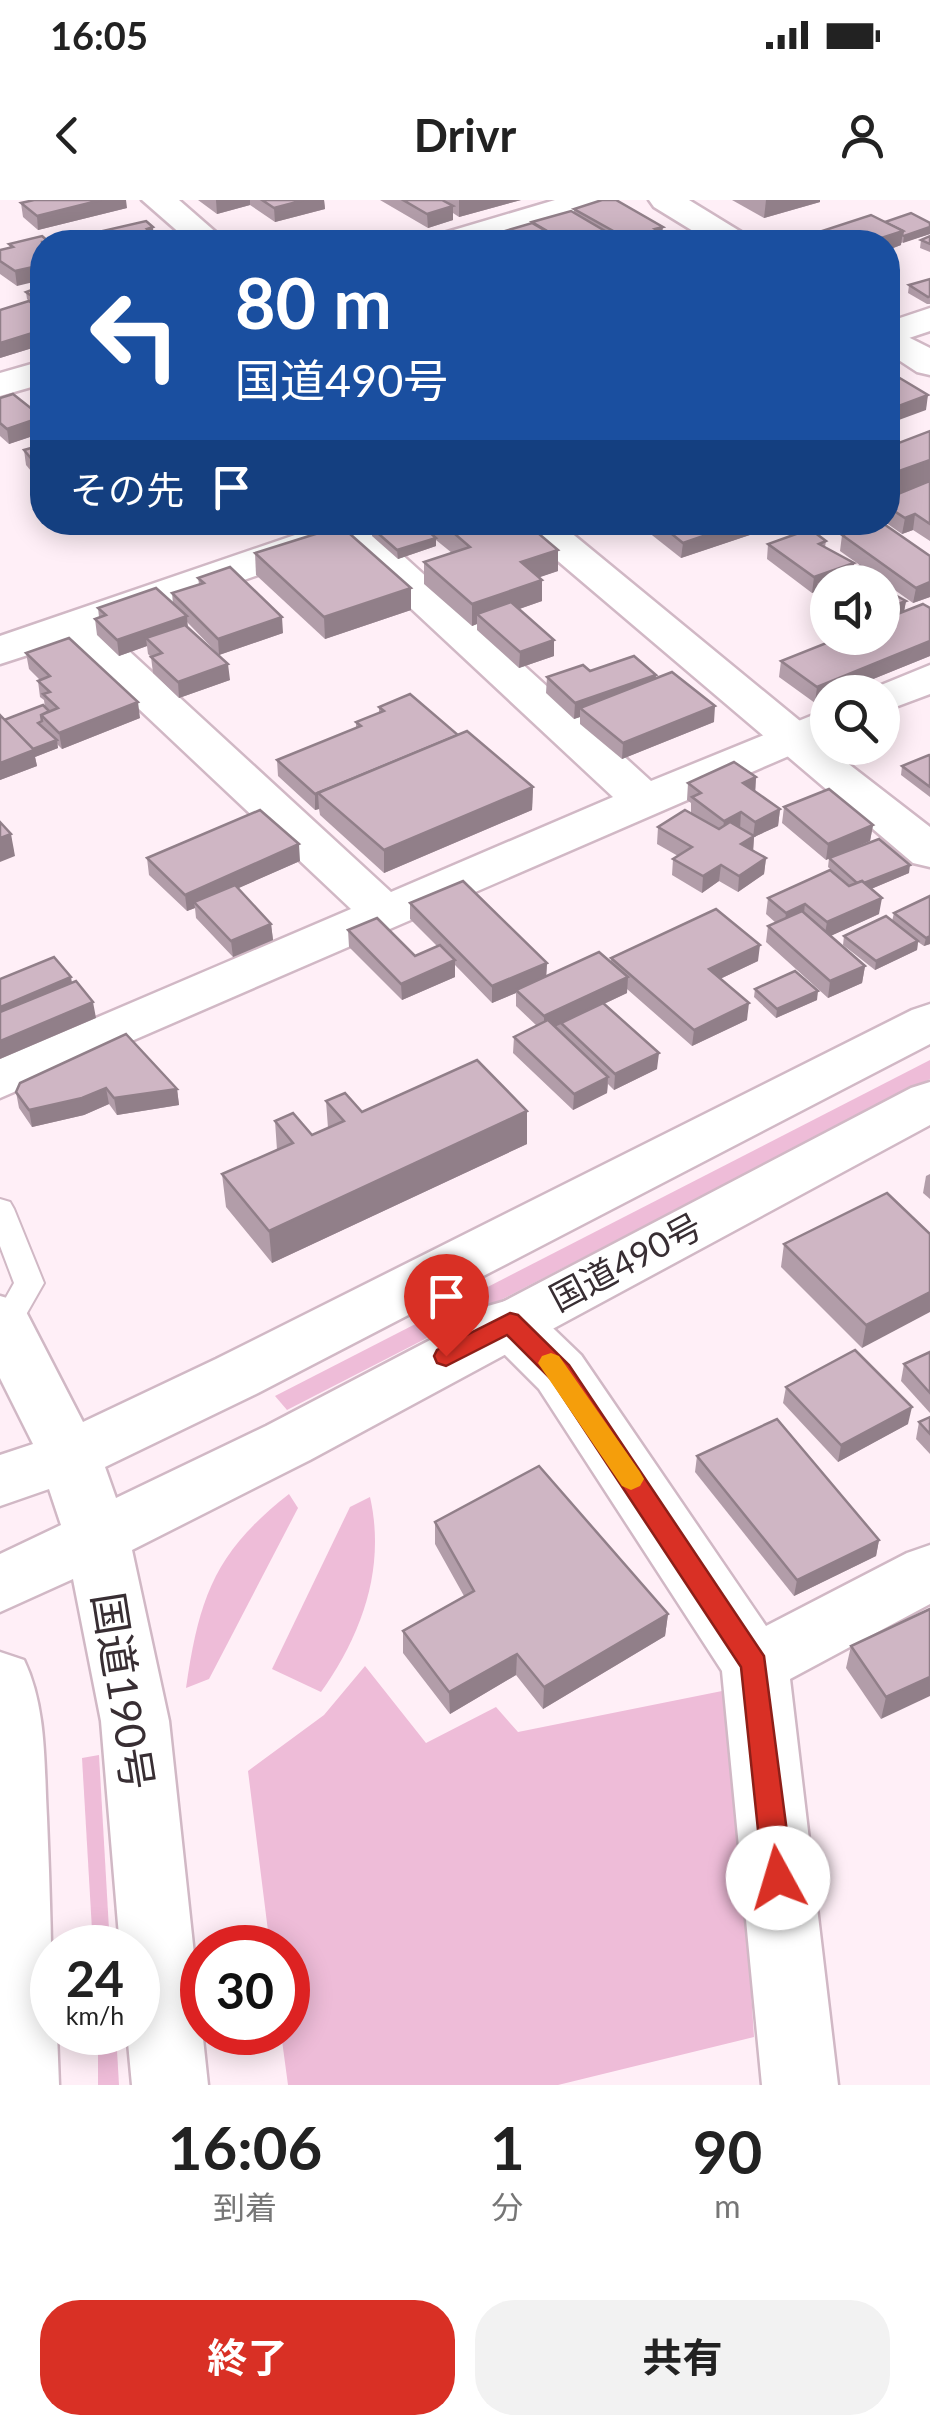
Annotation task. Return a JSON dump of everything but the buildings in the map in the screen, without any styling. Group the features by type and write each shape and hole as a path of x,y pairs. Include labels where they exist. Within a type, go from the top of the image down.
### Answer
{"main road":[{"path":"158,200 195,230"},
{"path":"490,230 591,200"},
{"path":"666,200 715,230"},
{"path":"900,331 930,319"},
{"path":"900,344 930,364"},
{"path":"0,385 30,376"},
{"path":"0,651 315,535"},
{"path":"342,535 644,800"},
{"path":"549,535 810,729"},
{"path":"74,624 383,912"},
{"path":"900,690 930,678"},
{"path":"0,1080 810,729"},
{"path":"845,765 930,852"},
{"name":"国道490号","path":"0,1482 70,1456 237,1376 930,1022"},
{"name":"国道490号","path":"0,1584 288,1442 930,1101"},
{"name":"国道190号","path":"2,1322 70,1456 97,1538 136,1728 170,2085"},
{"path":"510,1322 560,1372 754,1665 800,2085"},
{"path":"754,1665 930,1572"},
{"path":"0,1680 10,1746 20,2085"}],"lane":[{"path":"0,1209 29,1282 2,1322"}],"shaded area":[{"path":"930,1060 930,1079 287,1410 275,1396"},
{"path":"289,1494 298,1508 209,1679 186,1688 197,1627 215,1579 244,1536"},
{"path":"370,1497 375,1549 367,1599 348,1647 321,1692 272,1669 350,1507"},
{"path":"365,1666 426,1743 496,1707 518,1732 732,1689 754,2037 558,2085 288,2085 284,2055 310,2055 310,1925 267,1925 248,1771 324,1715"},
{"path":"99,1755 109,1925 92,1925 82,1758"},
{"path":"98,2055 117,2055 119,2085 98,2085"}],"slow traffic":[{"path":"551,1363 631,1479"}],"route":[{"path":"446,1356 510,1322 560,1372 754,1665 778,1878"}]}
